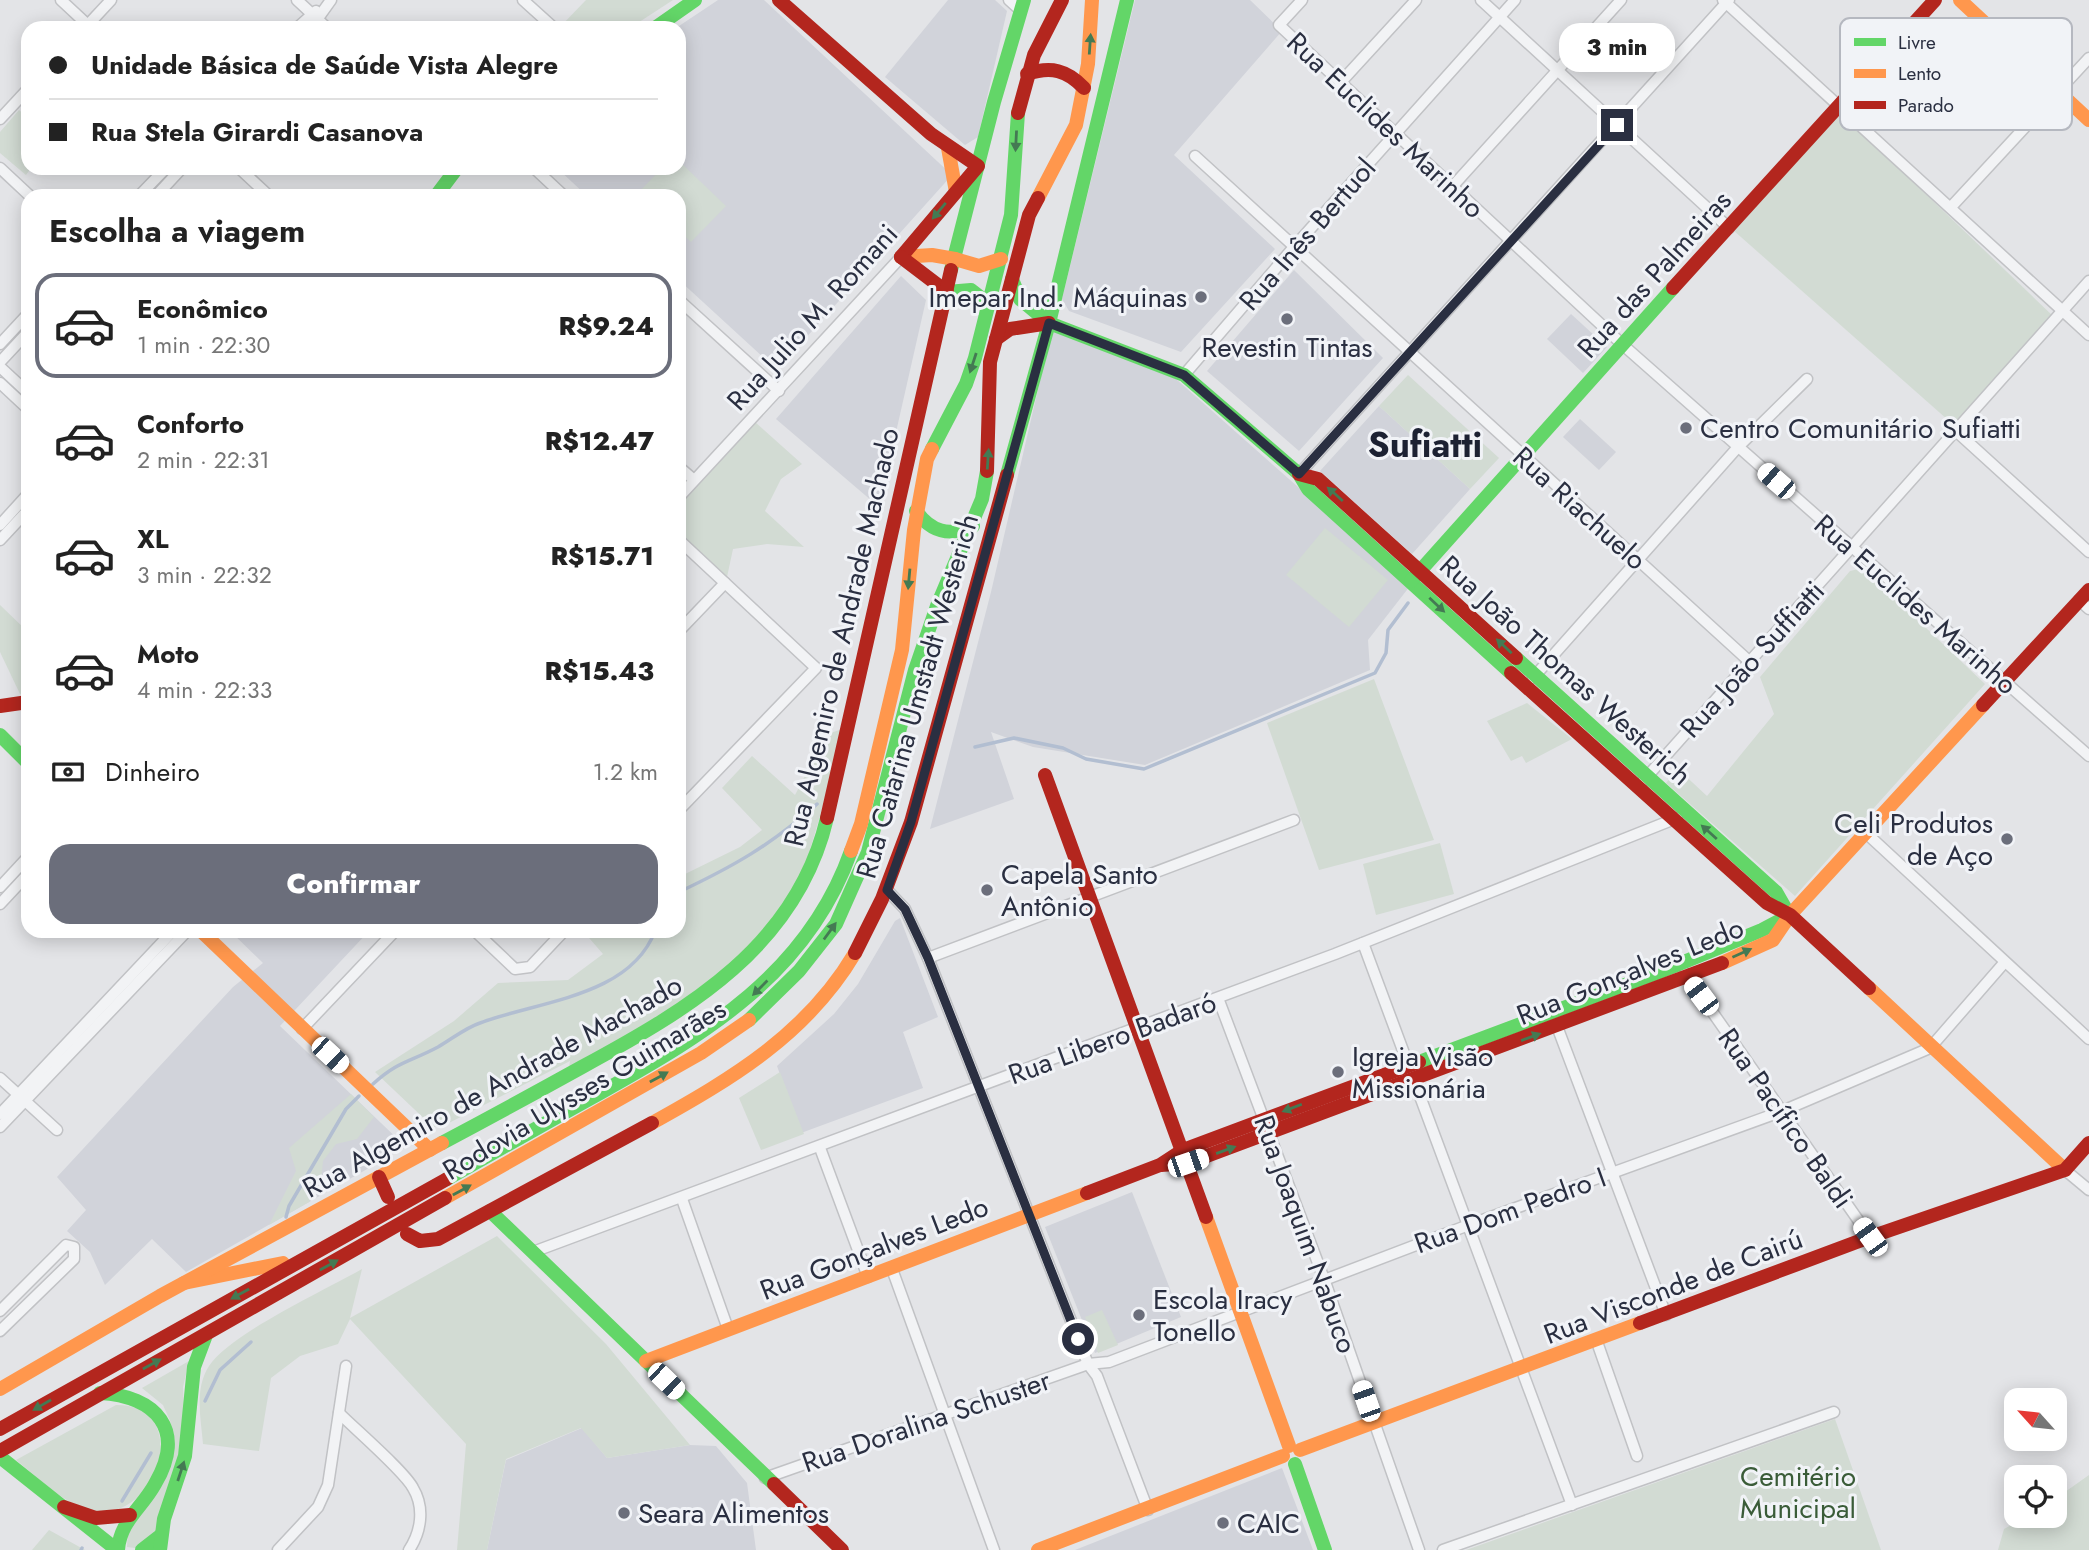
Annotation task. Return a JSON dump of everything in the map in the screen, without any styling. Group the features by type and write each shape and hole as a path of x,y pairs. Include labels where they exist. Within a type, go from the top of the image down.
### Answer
{"main road":[{"path":"664,21 695,0"},
{"path":"779,0 948,148 978,166"},
{"name":"Rodovia Ulysses Guimarães","path":"0,1429 693,1039 752,996 807,937 837,887 861,824 902,650 916,511 927,459 966,384 1001,259 1015,181 1018,102 1027,74 1062,0"},
{"name":"Rodovia Ulysses Guimarães","path":"0,1451 701,1053 747,1022 782,990 836,924 868,852 926,633 973,526 988,467 990,362 1029,215 1069,143 1076,125 1084,88 1092,0"},
{"name":"Rua Catarina Umstadt Westerich","path":"407,1234 419,1241 430,1242 716,1087 775,1046 811,1014 834,986 859,947 887,890 915,810 1049,323 1127,0"},
{"name":"Rua das Palmeiras","path":"1919,18 1935,0"},
{"path":"1959,0 1979,18"},
{"name":"Rua Algemiro de Andrade Machado","path":"0,1389 184,1283 664,1023 712,990 746,961 775,929 798,894 825,828 947,292 1022,5"},
{"path":"1027,74 1042,68 1059,68 1074,76 1084,88"},
{"path":"2072,104 2089,120"},
{"name":"Rua das Palmeiras","path":"1416,576 1522,454 1839,106"},
{"path":"948,148 956,192"},
{"name":"Rua Julio M. Romani","path":"901,257 978,166"},
{"path":"901,257 932,255 979,266 1001,259"},
{"path":"901,257 947,292 971,290 989,304"},
{"path":"1012,279 1020,299 1049,323"},
{"path":"996,339 1010,329 1049,323"},
{"name":"Rua João Thomas Westerich","path":"1049,323 1184,375 1299,474 1308,489 1364,529 1416,576 1481,625 1530,681"},
{"path":"916,511 923,522 934,531 947,534 961,532 973,526"},
{"name":"Rua João Thomas Westerich","path":"1416,576 1471,637 1530,681 1643,781 1734,863 1767,903 1790,915 1930,1048 2065,1170"},
{"name":"Rua Gonçalves Ledo","path":"646,1362 1160,1166 1269,1134 1557,1028 1687,978 1773,940 1790,915 2005,682 2086,600"},
{"path":"1471,637 1481,625"},
{"path":"1,707 21,703"},
{"path":"0,735 21,756"},
{"path":"1045,775 1241,1310 1325,1550"},
{"name":"Rua Gonçalves Ledo","path":"1185,1157 1263,1119 1621,986 1762,930 1790,915"},
{"path":"208,938 430,1150"},
{"path":"1621,986 1627,1001"},
{"path":"1478,1040 1483,1055"},
{"path":"1334,1092 1339,1108"},
{"path":"2065,1170 2089,1143"},
{"name":"Rua Visconde de Cairú","path":"1038,1550 1597,1342 1870,1237 2065,1170"},
{"path":"379,1177 388,1197"},
{"path":"490,1211 842,1550"},
{"path":"184,1283 300,1260"},
{"path":"142,1550 160,1543 185,1456 190,1383 206,1335"},
{"path":"0,1457 118,1550 122,1529 130,1514 149,1496 159,1478 166,1448 165,1427 145,1402 127,1395 99,1393"},
{"path":"64,1507 89,1517 116,1518 130,1514"}],"street":[{"path":"61,0 82,21"},
{"path":"93,21 111,0"},
{"path":"297,0 313,20 327,4"},
{"path":"523,0 546,21"},
{"path":"1009,0 1022,5"},
{"name":"Rua Euclides Marinho","path":"1302,0 1279,25 1394,135 1623,345 2089,756"},
{"path":"1340,83 1416,0"},
{"path":"1481,0 1729,228"},
{"name":"Rua Inês Bertuol","path":"1184,375 1294,247 1515,0"},
{"path":"1452,187 1621,0"},
{"path":"1299,474 1617,125 1726,1 1839,106"},
{"path":"2072,77 2089,58"},
{"path":"0,119 21,96"},
{"path":"1866,130 2089,335"},
{"path":"1951,207 2023,130"},
{"name":"Rua Riachuelo","path":"1195,156 1750,662"},
{"path":"0,168 22,189"},
{"path":"146,189 159,175"},
{"path":"165,175 169,182"},
{"path":"162,189 176,175"},
{"path":"246,175 262,189"},
{"path":"542,175 556,189"},
{"name":"Rua Julio M. Romani","path":"686,490 901,257"},
{"name":"Rua João Suffiatti","path":"1643,781 2089,281"},
{"path":"686,306 779,391"},
{"path":"0,344 21,324"},
{"path":"0,362 21,340"},
{"path":"0,367 21,386"},
{"path":"1530,681 1738,447 1807,379"},
{"path":"0,383 21,402"},
{"path":"1957,432 2089,552"},
{"path":"686,473 694,480"},
{"path":"0,524 21,502"},
{"path":"0,540 21,518"},
{"path":"686,547 816,668 686,803"},
{"path":"686,624 724,583"},
{"name":"Rua Libero Badaró","path":"533,1252 1219,999 1680,815"},
{"path":"928,958 1294,820"},
{"path":"1866,833 2089,1039"},
{"path":"0,887 21,865"},
{"path":"15,871 21,874"},
{"path":"0,904 21,881"},
{"path":"887,890 905,909 928,958 1088,1364 1097,1376 1147,1510"},
{"path":"144,969 168,938"},
{"path":"0,1127 21,1098 144,969 179,938"},
{"path":"302,1029 388,938"},
{"path":"482,938 515,969 530,967 557,938"},
{"path":"1363,943 1406,1066 1572,1505"},
{"name":"Rua Pacífico Baldi","path":"1681,962 1687,978 1870,1237"},
{"path":"1930,1048 2004,962"},
{"name":"Rua Joaquim Nabuco","path":"1219,999 1324,1279 1419,1550"},
{"path":"1552,1012 1666,1315"},
{"name":"Rua Dom Pedro I","path":"1088,1364 1108,1362 1466,1226 1780,1112 1930,1048"},
{"path":"0,1078 57,1130"},
{"path":"0,1114 21,1098"},
{"path":"820,1148 869,1277"},
{"name":"Rua João Thomas Westerich","path":"2065,1170 2089,1190"},
{"path":"682,1199 729,1329"},
{"path":"0,1331 74,1259 74,1247 66,1245 0,1312 9,1322"},
{"path":"892,1269 943,1416 994,1550"},
{"path":"34,1276 46,1287"},
{"path":"1597,1342 1637,1456"},
{"name":"Rua Doralina Schuster","path":"765,1478 1088,1364"},
{"path":"278,1550 317,1507 328,1485 346,1366"},
{"path":"1443,1550 1834,1412"},
{"path":"339,1413 413,1487 421,1516 418,1535 409,1550"}],"shaded area":[{"path":"718,0 764,0 952,175 777,370 686,286 686,189 580,189 564,175 686,175 686,21"},
{"path":"948,0 995,0 1007,11 978,137 965,145 885,77"},
{"path":"1135,0 1250,0 1282,31 1174,155 1275,249 1181,352 1069,311 1062,299"},
{"path":"1294,270 1383,358 1299,451 1207,371"},
{"path":"901,276 926,300 879,507 776,419"},
{"path":"1571,314 1607,347 1583,373 1547,339"},
{"path":"1052,329 1176,379 1410,586 1368,640 1370,670 1145,765 1033,747 991,732 1014,799 930,829 991,592"},
{"path":"1379,406 1470,489 1412,554 1320,471"},
{"path":"1580,419 1616,452 1599,470 1563,437"},
{"path":"900,918 938,1017 903,1032 923,1088 801,1133 777,1066 834,1014 858,984 895,921"},
{"path":"237,938 362,938 280,1026 406,1147 186,1272 152,1239 105,1285 90,1252 67,1231 86,1210 57,1177 233,987 263,963"},
{"path":"1132,1192 1181,1317 1095,1353 1045,1227"},
{"path":"582,1428 607,1458 690,1445 716,1446 747,1483 756,1550 487,1550 506,1460"},
{"name":"CAIC","path":"1282,1468 1313,1550 1075,1550"}],"green space":[{"path":"586,0 673,0 641,21 566,21"},
{"path":"19,110 21,112 21,171 0,153 0,132"},
{"path":"1838,110 1840,130 1859,130 2054,317 1957,428 1733,230"},
{"path":"686,168 726,206 691,242 686,237 686,189 642,189 655,175 686,175"},
{"path":"1408,375 1499,458 1470,489 1379,406"},
{"path":"755,422 802,464 781,479 765,511 804,547 767,544 733,549 727,577 686,540 686,498"},
{"path":"1325,528 1388,580 1349,627 1286,575"},
{"path":"1863,568 1985,684 1795,896 1666,783 1678,769 1707,796 1774,714 1760,677 1850,571"},
{"path":"0,605 21,625 21,694 0,652"},
{"path":"1374,679 1434,840 1319,870 1267,723"},
{"path":"1527,703 1572,739 1526,763 1522,756 1511,761 1487,721"},
{"path":"846,728 804,870 790,899 711,989 568,1074 570,1061 441,1127 433,1127 375,1072 454,1021 498,983 568,980 603,954 589,938 686,938 686,874 740,847 762,830 722,788 752,756 795,795 827,734"},
{"path":"1440,843 1454,894 1376,915 1363,864"},
{"path":"780,1072 804,1134 761,1150 739,1098"},
{"path":"351,1094 374,1117 357,1139 336,1144 323,1161 321,1180 309,1202 269,1225 296,1171 289,1148"},
{"path":"497,1236 606,1344 690,1445 607,1458 581,1428 506,1459 487,1550 457,1550 466,1444 350,1319 338,1344 300,1356 271,1378 259,1451 203,1444 201,1384 209,1366 237,1340 279,1313 362,1269 350,1318"},
{"path":"1102,1310 1118,1345 1098,1353 1085,1317"},
{"path":"189,1361 183,1387 185,1439 157,1530 135,1548 127,1547 128,1525 137,1514 171,1423 163,1405 142,1388"},
{"path":"116,1405 141,1410 156,1425 161,1445 157,1467 146,1487 130,1504 108,1512 82,1508 56,1493 16,1460"},
{"name":"Cemitério Municipal","path":"1835,1419 1881,1550 1466,1550"},
{"path":"2089,1475 2089,1550 1998,1550 2006,1528 2067,1528 2067,1491"},
{"path":"49,1530 85,1550 32,1550"}],"waterway":[{"path":"975,747 1014,738 1063,748 1086,759 1144,769 1375,673 1386,653 1388,630 1408,603"},
{"path":"686,888 751,854 817,804"},
{"path":"373,1084 397,1066 438,1047 474,1025 554,1002 604,983 625,970 643,953 651,938"},
{"path":"286,1217 289,1206 346,1109 359,1096"},
{"path":"205,1401 220,1370 251,1342"},
{"path":"122,1501 151,1453"}],"traffic: fast":[{"path":"665,21 695,0"},
{"path":"951,270 994,102 1024,0"},
{"path":"1007,475 1049,323 1127,0"},
{"path":"932,449 966,384 975,358 1011,215 1018,113"},
{"path":"441,189 452,175"},
{"path":"1012,279 1020,299 1049,323"},
{"path":"1411,581 1673,288"},
{"path":"947,292 971,290 989,304"},
{"path":"1049,323 1184,375 1299,474 1308,489 1511,673"},
{"path":"749,1020 799,971 836,924 868,852 915,670 937,606 982,499 987,471"},
{"path":"916,511 934,528 948,532 973,526"},
{"path":"1516,658 1776,892 1788,913"},
{"path":"0,735 21,756"},
{"path":"442,1143 661,1022 733,969 765,938 791,903 812,863 827,818"},
{"path":"447,1179 678,1047 750,995 781,965 809,932 832,894 851,851"},
{"path":"1419,1062 1657,973 1762,930 1790,915"},
{"path":"490,1211 774,1484"},
{"path":"160,1550 164,1519 185,1456 194,1367 206,1335"},
{"path":"100,1393 137,1401 150,1409 160,1419 166,1432 168,1447 164,1465 155,1484 127,1523 118,1550"},
{"path":"0,1457 117,1550"},
{"path":"1295,1464 1325,1550"},
{"path":"142,1550 160,1536"}],"traffic: slow":[{"path":"1038,198 1076,125 1088,64 1092,0"},
{"path":"1960,0 1979,18"},
{"path":"2072,104 2089,120"},
{"path":"948,148 956,192"},
{"path":"901,257 932,255 955,259"},
{"path":"955,259 979,266 1001,259"},
{"path":"851,851 861,824 902,650 914,530 927,459 932,449"},
{"path":"1722,963 1773,940 1790,915 1983,705"},
{"path":"208,938 430,1150"},
{"path":"652,1123 711,1089 766,1052 814,1007 836,982 855,953"},
{"path":"1869,988 2065,1170"},
{"path":"445,1198 701,1053 749,1020"},
{"path":"0,1389 160,1296 442,1143"},
{"path":"646,1361 1087,1193"},
{"path":"1206,1217 1289,1446"},
{"path":"184,1283 283,1263"},
{"path":"1300,1450 1640,1323"},
{"path":"1038,1550 1283,1456"}],"traffic: jam":[{"path":"779,0 931,134 978,166 901,257"},
{"path":"1018,113 1034,55 1062,0"},
{"path":"1919,18 1935,0"},
{"path":"1027,74 1044,70 1058,71 1084,88"},
{"path":"1673,288 1840,104"},
{"path":"987,471 990,362 1029,215 1038,198"},
{"path":"901,257 947,292"},
{"path":"827,818 951,270"},
{"path":"996,339 1010,329 1049,323"},
{"path":"1299,474 1318,479 1516,658"},
{"path":"855,953 882,899 911,822 1007,475"},
{"path":"1983,705 2089,590"},
{"path":"1511,673 1767,903 1790,915 1869,988"},
{"path":"0,706 21,703"},
{"path":"1045,775 1206,1217"},
{"path":"1161,1165 1188,1163 1722,963"},
{"path":"1087,1193 1160,1165 1183,1150 1419,1062"},
{"path":"407,1234 420,1241 438,1239 652,1123"},
{"path":"1640,1323 1870,1237 2065,1170 2089,1143"},
{"path":"379,1177 388,1197"},
{"path":"0,1429 447,1179"},
{"path":"0,1451 445,1198"},
{"path":"774,1484 842,1550"},
{"path":"64,1507 96,1518 130,1515"}],"place":[{"name":"Imepar Ind. Máquinas","path":"1201,297"},
{"name":"Revestin Tintas","path":"1287,319"},
{"name":"Centro Comunitário Sufiatti","path":"1686,428"},
{"name":"Celi Produtos de Aço","path":"2007,839"},
{"name":"Capela Santo Antônio","path":"987,890"},
{"name":"Igreja Visão Missionária","path":"1338,1072"},
{"name":"Escola Iracy Tonello","path":"1139,1315"},
{"name":"Seara Alimentos","path":"624,1513"},
{"name":"CAIC","path":"1223,1523"}],"district":[{"name":"Sufiatti","path":"1425,445"}],"route":[{"path":"1078,1339 928,958 905,909 887,890 911,822 1049,323 1184,375 1299,474 1617,125"}]}
